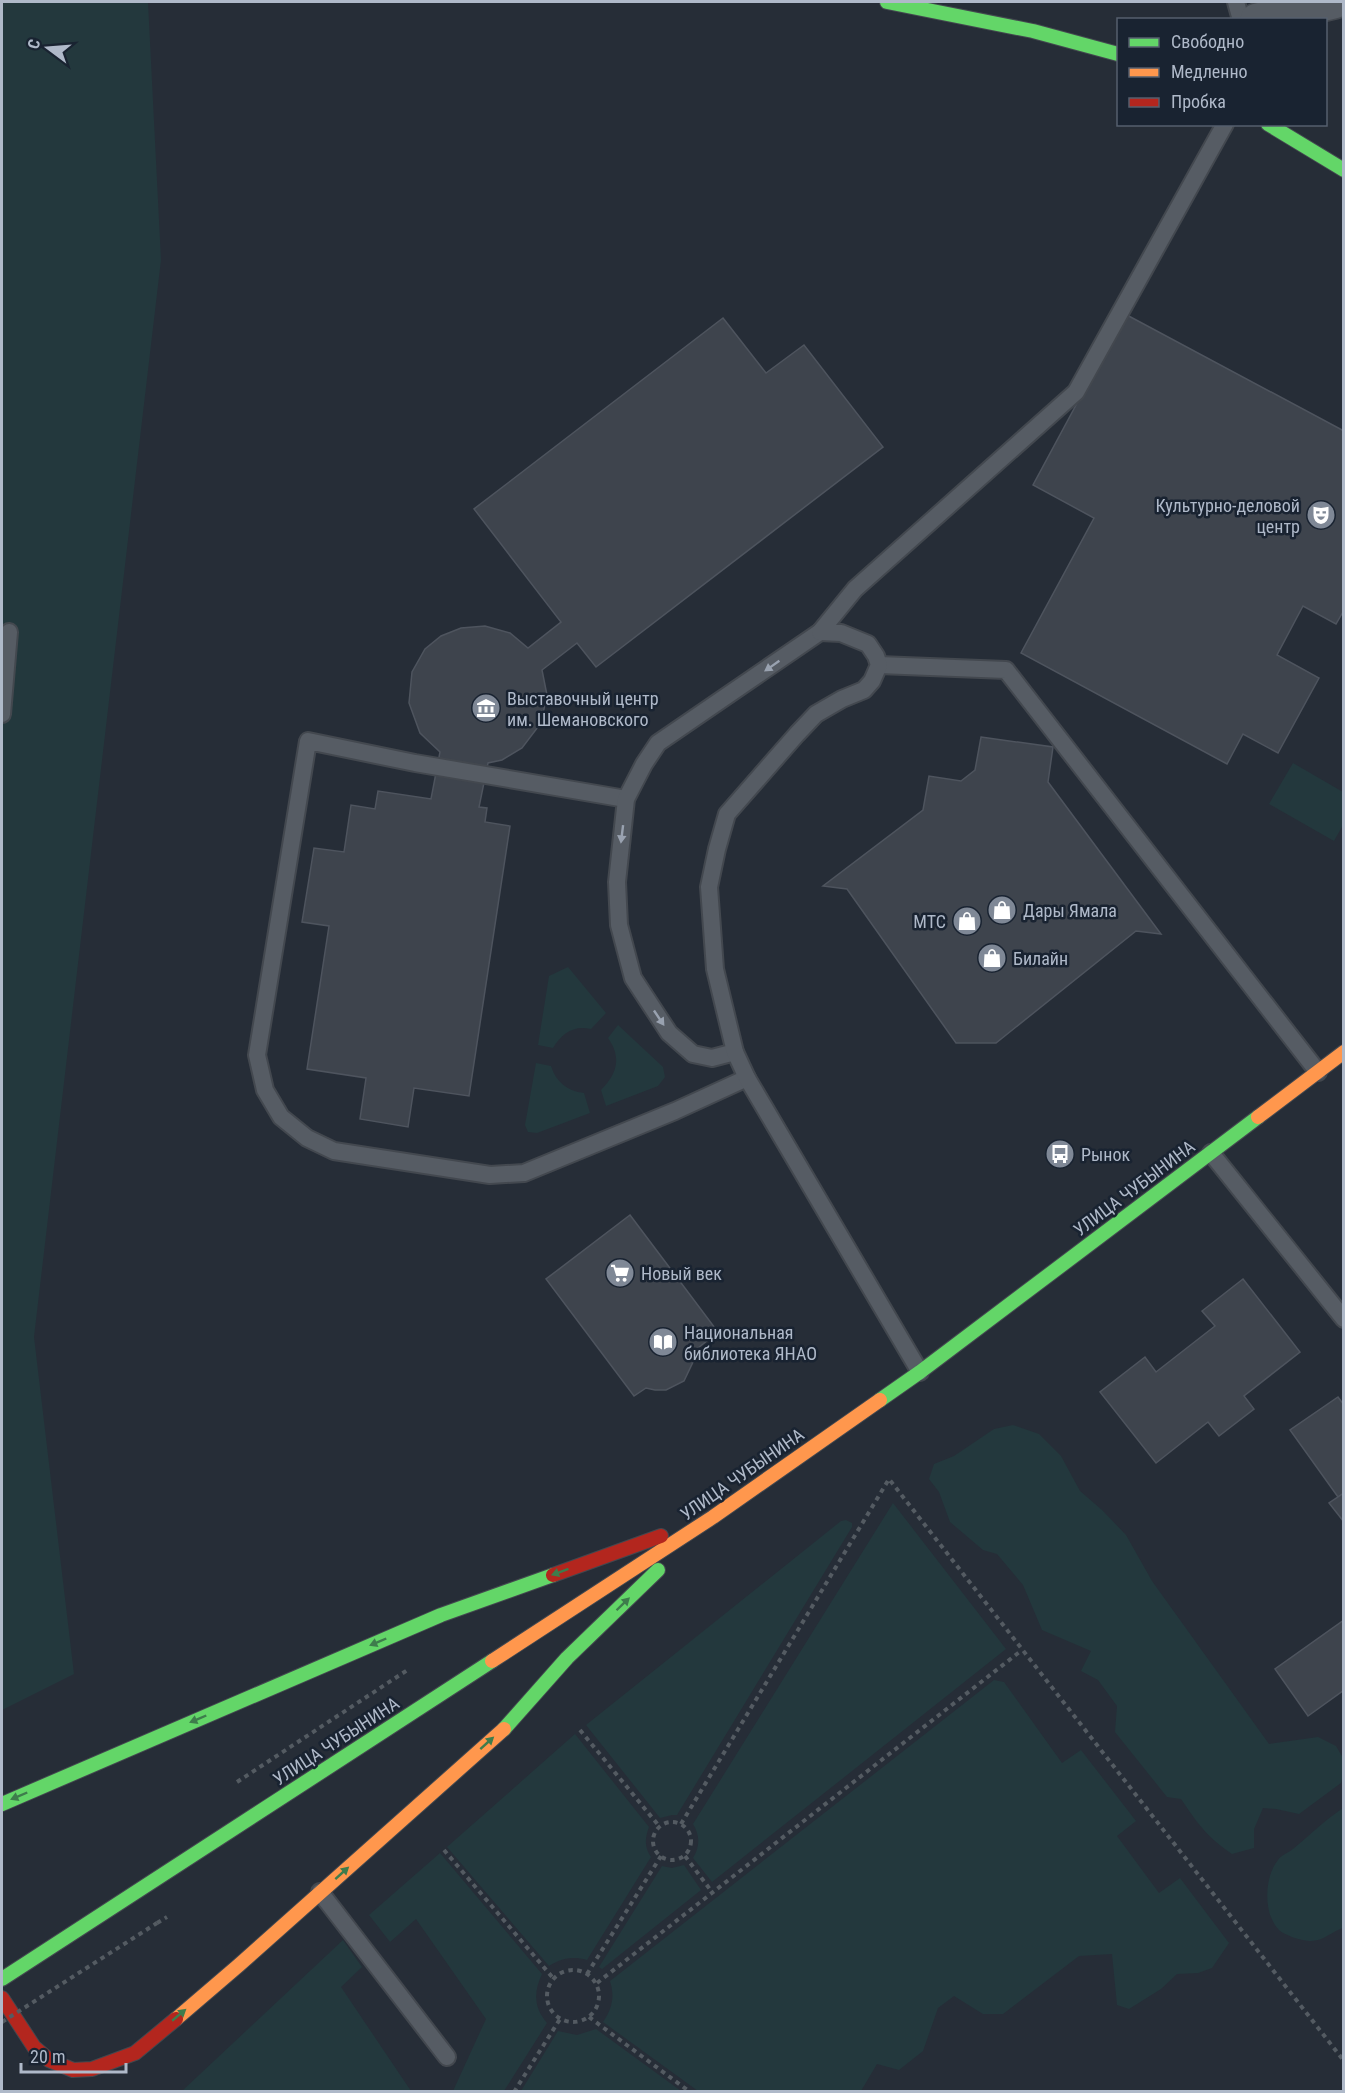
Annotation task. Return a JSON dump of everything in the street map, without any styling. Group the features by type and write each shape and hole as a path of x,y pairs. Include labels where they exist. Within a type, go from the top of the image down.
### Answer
{"street":[{"path":"887,2 1024,28 1084,42 1117,53"},
{"path":"1266,18 1334,2"},
{"path":"1024,28 1117,37"},
{"path":"1287,130 1344,170"},
{"name":"УЛИЦА ЧУБЫНИНА","path":"2,1979 713,1516 920,1372 1344,1052"},
{"path":"2,1803 441,1615 713,1516"},
{"path":"2,1998 34,2047 50,2060 73,2070 92,2069 135,2053 239,1965 505,1728 567,1658 713,1516"}],"lane":[{"path":"1236,2 1240,18"},
{"path":"735,1052 712,1058 693,1054 669,1033 633,978 619,925 617,882 626,799 644,764 658,743 820,632 855,589 1076,392 1224,126"},
{"path":"2,714 9,632"},
{"path":"820,632 841,633 867,644 876,656 879,665 872,681 864,690 816,714 727,814 709,887 714,969 735,1052 747,1078 920,1372"},
{"path":"879,665 1006,670 1318,1072"},
{"path":"626,799 415,763 308,741 256,1055 265,1090 281,1117 307,1138 334,1151 490,1174 524,1173 675,1111 747,1078"},
{"path":"1211,1153 1344,1319"},
{"path":"320,1892 447,2057"}],"path":[{"path":"681,1824 889,1479 1344,2061"},
{"path":"597,1983 1022,1650"},
{"path":"235,1783 411,1668"},
{"path":"580,1730 658,1826"},
{"path":"674,1822 681,1824 691,1835 691,1843 685,1856 671,1860 661,1856 654,1847 653,1839 658,1826 674,1822"},
{"path":"444,1850 553,1978"},
{"path":"587,1974 661,1856"},
{"path":"685,1856 712,1892"},
{"path":"2,2022 157,1923"},
{"path":"574,1969 587,1974 597,1983 600,1991 596,2010 589,2017 573,2022 560,2019 550,2009 547,2000 547,1991 553,1978 574,1969"},
{"path":"589,2017 690,2091"},
{"path":"514,2091 560,2019"}],"green space":[{"path":"2,2 148,2 161,260 34,1337 74,1674 2,1710"},
{"path":"1293,763 1343,792 1343,825 1334,841 1269,804"},
{"path":"568,967 606,1013 591,1029 579,1028 569,1031 553,1048 538,1045 549,976"},
{"path":"618,1025 663,1067 665,1077 658,1086 606,1106 601,1090 611,1078 616,1066 615,1052 608,1038"},
{"path":"536,1063 551,1066 563,1085 584,1093 590,1113 537,1133 528,1132 525,1125"},
{"path":"1013,1425 1039,1434 1061,1456 1080,1491 1126,1535 1152,1581 1269,1744 1318,1737 1336,1746 1343,1758 1341,1783 1299,1814 1263,1808 1254,1829 1254,1848 1232,1854 1204,1830 1181,1799 1167,1797 1115,1732 1117,1706 1098,1680 1081,1671 1091,1651 1042,1630 1023,1585 997,1554 983,1550 950,1522 939,1492 929,1479 934,1464 954,1456 994,1429"},
{"path":"893,1503 1006,1649 712,1882 693,1858 698,1841 693,1824"},
{"path":"846,1520 852,1523 852,1527 677,1815 660,1818 586,1725 841,1521"},
{"path":"994,1680 1004,1682 1062,1763 1081,1750 1136,1821 1117,1836 1159,1893 1180,1878 1229,1943 1212,1968 1198,1973 1177,1974 1161,1989 1129,2009 1117,2005 1112,1954 1079,1956 1003,2014 983,2014 954,1996 938,2008 923,2051 899,2070 877,2064 861,2091 698,2091 603,2022 612,2003 610,1981"},
{"path":"575,1734 649,1827 646,1842 651,1857 587,1960 568,1958 549,1966 447,1847"},
{"path":"1343,1808 1343,1928 1314,1941 1289,1936 1279,1930 1270,1915 1267,1895 1273,1867 1281,1857"},
{"path":"440,1853 542,1974 537,1987 536,1999 539,2011 547,2023 504,2091 453,2091 486,2019 416,1919 390,1942 369,1915"},
{"path":"684,1865 701,1890 602,1969 599,1967 662,1866 672,1868"},
{"path":"343,1940 362,1967 341,1987 411,2091 182,2091"},
{"path":"596,2029 681,2091 521,2091 558,2031 577,2035"}],"building":[{"path":"1125,314 1344,431 1344,610 1336,624 1303,606 1277,655 1319,678 1278,753 1243,734 1227,764 1021,653 1094,518 1033,485"},
{"path":"723,318 766,373 804,345 883,447 596,667 577,643 542,670 547,695 541,723 522,748 502,760 488,763 479,807 487,808 485,822 510,826 469,1096 414,1088 408,1127 360,1119 366,1078 307,1069 329,926 302,922 314,848 344,852 351,805 375,809 378,791 431,799 440,752 420,733 409,703 412,672 425,649 441,636 461,628 485,626 510,633 528,648 561,622 474,509"},
{"name":"Дары Ямала","path":"981,737 1053,747 1048,782 1161,934 1136,931 996,1043 956,1043 847,889 823,886 923,810 929,776 961,781 975,770"},
{"path":"630,1215 718,1332 693,1352 693,1362 684,1381 666,1390 646,1388 634,1396 546,1279"},
{"path":"1243,1279 1300,1352 1244,1396 1254,1409 1219,1436 1208,1422 1156,1463 1100,1392 1145,1357 1156,1372 1215,1326 1202,1311"},
{"path":"1338,1397 1344,1405 1344,1493 1338,1497 1290,1430"},
{"path":"1344,1493 1344,1522 1329,1503"},
{"path":"1344,1620 1344,1690 1308,1716 1275,1669"}],"traffic: fast":[{"path":"887,2 1033,31 1117,54"},
{"path":"1271,126 1344,170"},
{"path":"880,1400 1258,1117"},
{"path":"504,1729 567,1658 658,1570"},
{"path":"2,1804 441,1615 553,1575"},
{"path":"2,1979 492,1661"}],"traffic: slow":[{"path":"1258,1117 1344,1052"},
{"path":"492,1661 713,1517 880,1400"},
{"path":"176,2019 504,1729"}],"traffic: jam":[{"path":"553,1575 661,1536"},
{"path":"2,1998 34,2047 49,2060 73,2070 92,2069 135,2053 176,2019"}],"place":[{"name":"Культурно-деловой центр","path":"1321,515"},
{"name":"Выставочный центр им. Шемановского","path":"486,708"},
{"name":"Дары Ямала","path":"1002,910"},
{"name":"МТС","path":"967,921"},
{"name":"Билайн","path":"992,958"},
{"name":"Рынок","path":"1060,1154"},
{"name":"Новый век","path":"620,1273"},
{"name":"Национальная библиотека ЯНАО","path":"663,1342"}]}
